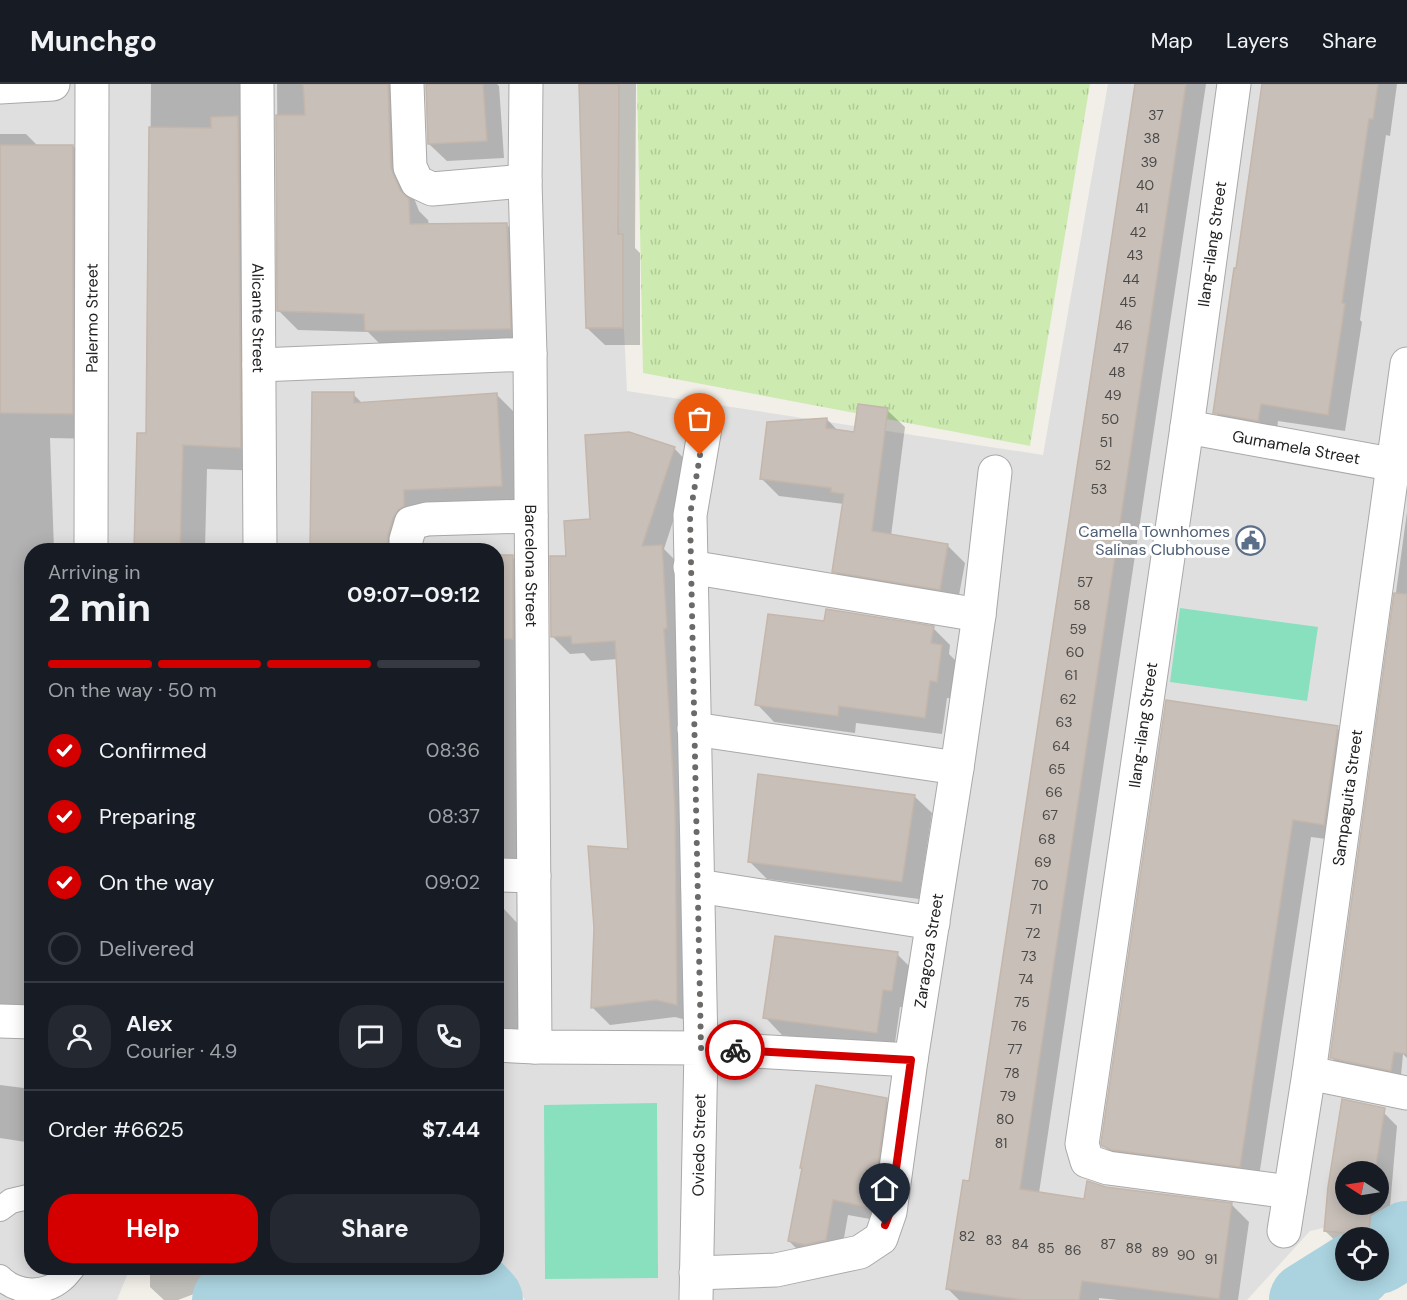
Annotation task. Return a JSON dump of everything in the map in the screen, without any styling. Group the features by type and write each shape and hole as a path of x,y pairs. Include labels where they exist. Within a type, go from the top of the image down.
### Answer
{"street":[{"path":"0,87 52,84"},
{"name":"Palermo Street","path":"91,543 92,84"},
{"name":"Alicante Street","path":"257,84 260,543"},
{"path":"407,84 410,167 417,182 432,189 525,181"},
{"name":"Barcelona Street","path":"526,84 525,181 530,354 535,1047"},
{"name":"Ilang-ilang Street","path":"1234,84 1187,427 1082,1144 1087,1161 1107,1168 1290,1192"},
{"path":"259,365 530,354"},
{"name":"Sampaguita Street","path":"1284,1231 1400,465 1407,364"},
{"name":"Oviedo Street","path":"696,1287 701,1048 690,515 706,416"},
{"name":"Gumamela Street","path":"1187,427 1400,465"},
{"name":"Zaragoza Street","path":"696,1287 860,1252 881,1238 890,1212 911,1060 957,768 979,615 995,472"},
{"path":"406,543 411,523 427,519 531,516"},
{"path":"690,567 979,615"},
{"path":"694,729 957,768"},
{"path":"504,875 534,876"},
{"path":"698,886 933,923"},
{"path":"0,1021 24,1022"},
{"path":"504,1045 701,1048 911,1060"},
{"path":"1309,1073 1407,1093"}],"lane":[{"path":"0,1209 10,1201 24,1198"},
{"path":"0,1277 19,1289 36,1291 51,1287 67,1275"}],"shaded area":[{"path":"0,84 612,84 627,391 1043,455 1108,84 1407,84 1407,1209 1389,1213 1389,1161 1335,1161 1335,1215 1381,1215 1310,1231 1247,1300 525,1300 504,1270 504,543 24,543 24,1275 127,1275 117,1300 0,1300"}],"green space":[{"path":"637,84 1090,84 1030,446 643,373"},
{"path":"1180,608 1318,627 1307,701 1170,682"},
{"path":"657,1103 658,1278 545,1279 544,1105"}],"building":[{"path":"303,84 388,84 391,168 400,190 409,199 410,224 507,223 511,329 365,331 364,314 277,311 276,115 305,115"},
{"path":"426,84 483,84 487,141 428,144"},
{"path":"579,84 619,84 618,234 623,234 623,328 586,328"},
{"path":"1135,84 1186,84 1020,1189 1084,1199 1087,1181 1106,1187 1232,1203 1219,1299 1082,1281 1079,1300 1023,1300 946,1289 963,1180 969,1181"},
{"path":"1262,84 1378,84 1373,119 1369,119 1328,415 1261,404 1258,421 1213,413"},
{"path":"238,116 241,448 183,445 180,543 134,543 137,433 146,433 149,127 211,128 211,117"},
{"path":"0,145 73,145 73,414 0,413"},
{"path":"312,392 354,392 354,403 497,393 502,486 404,490 404,506 393,518 387,543 310,543"},
{"path":"858,404 888,408 872,531 948,544 940,590 832,572 844,494 831,492 831,488 760,479 767,422 827,418 826,428 854,432"},
{"path":"629,432 675,447 642,546 662,545 667,628 664,629 675,808 677,1005 656,1000 591,1008 594,928 588,846 628,849 615,641 572,644 571,636 551,637 550,556 566,556 564,521 590,519 585,435"},
{"path":"504,555 513,555 513,639 504,639"},
{"path":"1394,593 1407,594 1407,1054 1394,1052 1391,1071 1330,1058"},
{"path":"826,609 934,626 931,643 942,645 937,682 930,681 925,718 839,706 838,716 755,705 768,614 824,621"},
{"path":"1166,700 1338,726 1324,825 1293,820 1240,1167 1112,1150 1102,1146 1101,1143"},
{"path":"758,774 915,795 902,882 748,862"},
{"path":"775,936 898,952 892,991 883,990 877,1033 763,1018"},
{"path":"816,1085 887,1098 876,1178 872,1178 867,1207 833,1200 826,1240 805,1245 788,1241"},
{"path":"1342,1099 1385,1108 1377,1161 1335,1161 1335,1215 1370,1215 1370,1227 1335,1227 1335,1232 1324,1231 1328,1187"}],"waterway":[{"path":"1389,1250 1407,1239"},
{"path":"230,1300 237,1297 450,1275"},
{"path":"461,1275 485,1300"},
{"path":"1307,1300 1337,1281"}],"way so far":[{"path":"700,455 690,515 701,1048 735,1050"}],"place":[{"name":"Camella Townhomes Salinas Clubhouse","path":"1251,540"}],"route":[{"path":"735,1050 911,1060 890,1212 885,1225"}]}
